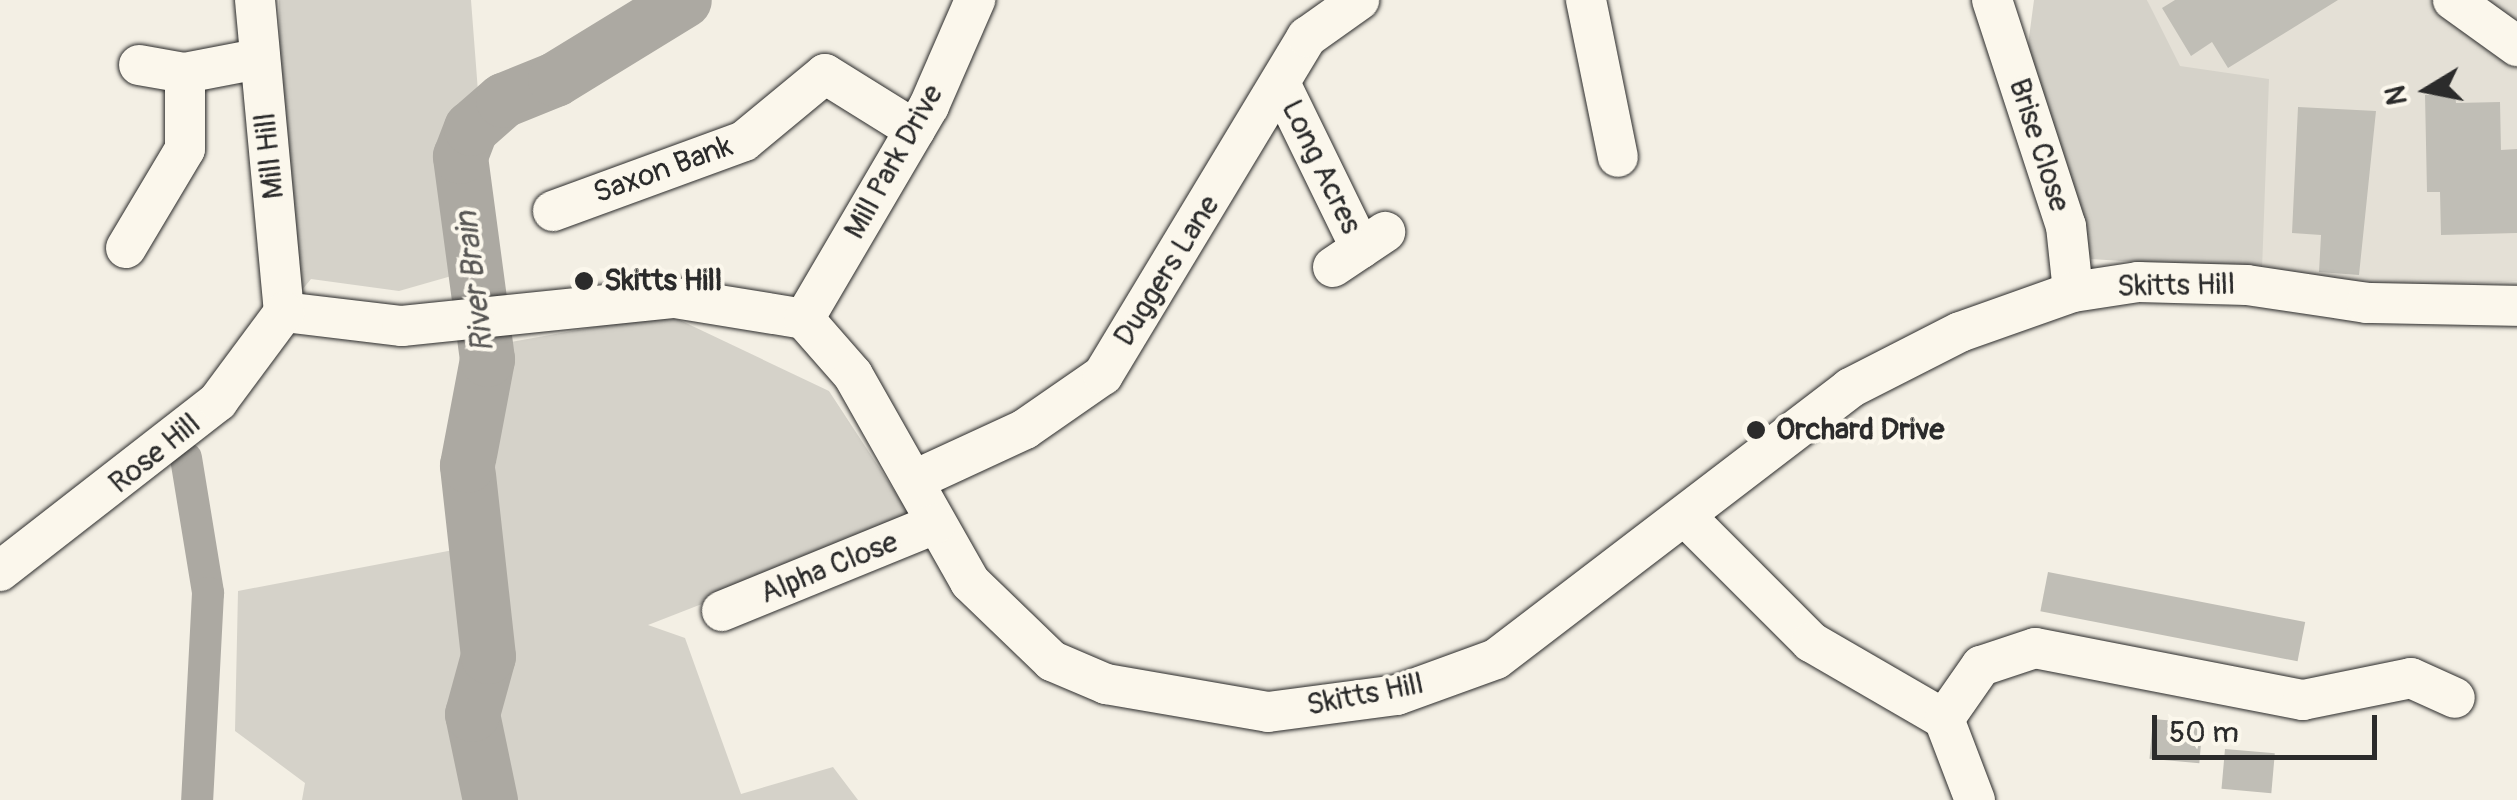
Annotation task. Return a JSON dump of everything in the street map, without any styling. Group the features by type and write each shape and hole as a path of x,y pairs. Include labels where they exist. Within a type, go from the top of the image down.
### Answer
{"street":[{"name":"Mill Hill","path":"255,0 284,312"},
{"name":"Mill Park Drive","path":"804,319 915,130 974,0"},
{"name":"Duggers Lane","path":"917,479 1025,429 1102,374 1307,37 1359,0"},
{"path":"1586,0 1618,156"},
{"name":"Brise Close","path":"1992,0 2066,226 2073,292"},
{"path":"2452,0 2517,46"},
{"path":"139,65 184,73 258,60"},
{"path":"126,248 184,148 184,73"},
{"name":"Saxon Bank","path":"553,210 744,141 825,74 915,130"},
{"name":"Long Acres","path":"1281,85 1360,250"},
{"name":"Skitts Hill","path":"804,319 853,375 917,479 936,524 970,582 1052,661 1106,684 1268,712 1397,695 1496,659 1850,388 1960,332 2073,292 2138,282 2248,284 2367,303 2517,306"},
{"path":"284,312 402,326 675,298 804,319"},
{"name":"Rose Hill","path":"0,571 218,402 284,312"},
{"path":"1686,517 1811,642 1944,719 1975,800"},
{"name":"Alpha Close","path":"722,611 936,524"},
{"path":"1944,719 1981,666 2035,648 2303,700 2411,678 2454,698"}],"shaded area":[{"path":"279,0 471,0 480,118 441,167 455,275 399,291 311,279 284,312"},
{"path":"2034,0 2147,0 2180,66 2269,79 2262,270 2091,259 2024,75"},
{"path":"2147,0 2517,0 2517,281 2385,288 2262,270"},
{"path":"667,314 829,391 914,521 648,625 685,638 741,794 833,767 858,800 302,800 305,783 235,731 238,591 490,543 505,343"}],"building":[{"path":"2175,0 2338,0 2228,68 2212,42 2191,56 2162,8"},
{"path":"2455,94 2456,103 2500,102 2501,150 2517,149 2517,233 2441,235 2440,192 2427,192 2425,95"},
{"path":"2298,107 2376,111 2359,275 2319,272 2321,235 2292,233"},
{"path":"2048,572 2305,622 2298,661 2040,611"},
{"path":"2153,719 2203,723 2199,763 2150,759"},
{"path":"2225,749 2275,753 2271,793 2222,789"}],"waterway":[{"name":"River Brain","path":"490,800 472,714 488,656 467,465 487,359 460,156 471,128 503,100 555,79 684,0"},
{"path":"186,458 208,593 197,800"}],"place":[{"name":"Skitts Hill","path":"584,281"},
{"name":"Orchard Drive","path":"1756,430"}]}
